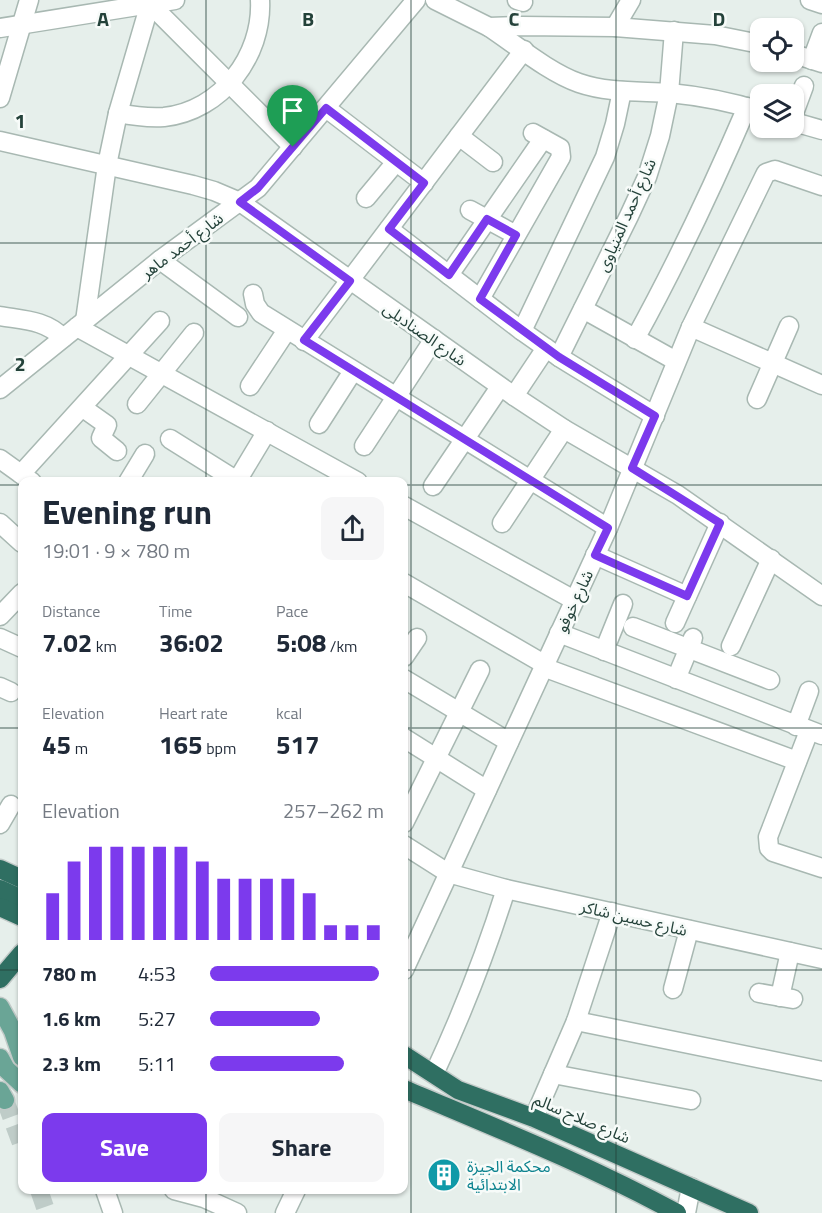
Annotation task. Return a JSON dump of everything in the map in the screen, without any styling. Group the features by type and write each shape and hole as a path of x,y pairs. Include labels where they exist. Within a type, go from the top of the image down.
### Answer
{"highway":[{"path":"0,869 18,877"},
{"path":"0,889 18,897"},
{"path":"0,907 18,916"},
{"path":"0,979 18,958"},
{"name":"شارع صلاح سالم","path":"408,1058 458,1090 534,1118 749,1213"},
{"path":"408,1070 458,1090"},
{"path":"408,1091 544,1148 677,1213"}],"main road":[{"path":"0,1007 18,1045"},
{"path":"0,1058 6,1069 18,1080"}],"street":[{"path":"0,98 29,0"},
{"path":"0,28 149,1 175,0"},
{"path":"118,113 141,118 189,111 210,100 229,85 245,64 256,39 261,13 260,0"},
{"name":"شارع أحمد ماهر","path":"0,389 160,260 258,188 416,0"},
{"path":"435,0 489,27 578,83 599,89 669,93 719,99 750,108"},
{"path":"615,27 631,0"},
{"path":"149,1 229,85 293,147"},
{"path":"75,328 118,113 149,1"},
{"path":"543,26 549,8"},
{"path":"489,27 615,27 715,35 750,42"},
{"name":"شارع أحمد المنياوى","path":"433,486 464,439 507,392 552,352 583,309 629,216 660,136 669,93 674,31"},
{"path":"817,62 822,33"},
{"path":"304,340 524,50"},
{"path":"522,331 605,157 622,91"},
{"path":"326,108 424,183"},
{"path":"635,339 677,263 750,117"},
{"path":"804,125 822,130"},
{"path":"459,136 493,162"},
{"path":"449,275 487,219 538,136 560,148 561,157 480,299"},
{"name":"شارع الصناديلى","path":"1,145 107,165 204,188 240,202 507,392 720,523 822,596"},
{"path":"366,198 396,162"},
{"name":"شارع خوفو","path":"408,961 608,528 691,327 766,173 775,170 822,186"},
{"path":"470,210 516,235"},
{"path":"389,229 522,331 655,416"},
{"path":"160,260 238,317"},
{"path":"253,294 255,304 261,313 608,528"},
{"path":"583,309 676,362"},
{"path":"0,316 50,326 75,328 349,477"},
{"path":"27,477 83,408 160,321"},
{"path":"757,399 789,326"},
{"path":"691,327 822,385"},
{"path":"250,386 287,330"},
{"path":"137,404 194,333"},
{"path":"364,446 434,339"},
{"path":"320,424 353,371"},
{"path":"83,408 107,425 101,438 117,451"},
{"path":"502,523 564,429"},
{"path":"239,477 267,431"},
{"path":"170,439 231,477"},
{"path":"131,477 145,454"},
{"path":"0,459 25,477"},
{"path":"408,508 574,600"},
{"path":"675,623 720,523"},
{"path":"595,555 687,596"},
{"path":"731,646 771,559"},
{"path":"408,586 544,665 798,761"},
{"path":"0,616 18,597"},
{"path":"604,651 623,604"},
{"path":"633,627 691,643 770,680"},
{"path":"559,633 809,731"},
{"path":"0,638 18,646"},
{"path":"408,651 417,638"},
{"path":"676,679 691,643"},
{"path":"408,815 480,670"},
{"path":"408,681 509,742"},
{"path":"809,691 809,731 768,837 769,848 778,855 822,868"},
{"path":"408,740 487,790"},
{"path":"0,824 11,805"},
{"name":"شارع حسين شاكر","path":"408,848 447,873 506,889 822,959"},
{"path":"434,1074 467,1004 487,952 506,889"},
{"path":"534,1118 576,1021 612,912"},
{"path":"673,989 689,930"},
{"path":"759,993 787,998 790,952"},
{"path":"576,1021 822,1071"},
{"path":"553,1074 691,1100"},
{"path":"686,1213 691,1187"},
{"path":"106,1194 113,1213"},
{"path":"192,1194 237,1213"},
{"path":"285,1213 294,1194"}],"tunnel":[{"path":"5,1100 18,1135"},
{"path":"40,1194 47,1213"}],"place":[{"name":"محكمة الجيزة الابتدائية","path":"444,1175"}],"route":[{"path":"326,108 424,183 389,229 449,275 487,219 516,235 480,299 559,357 655,416 632,468 720,523 687,596 595,555 608,528 304,340 350,281 240,202 258,188 293,147 326,108"}]}
